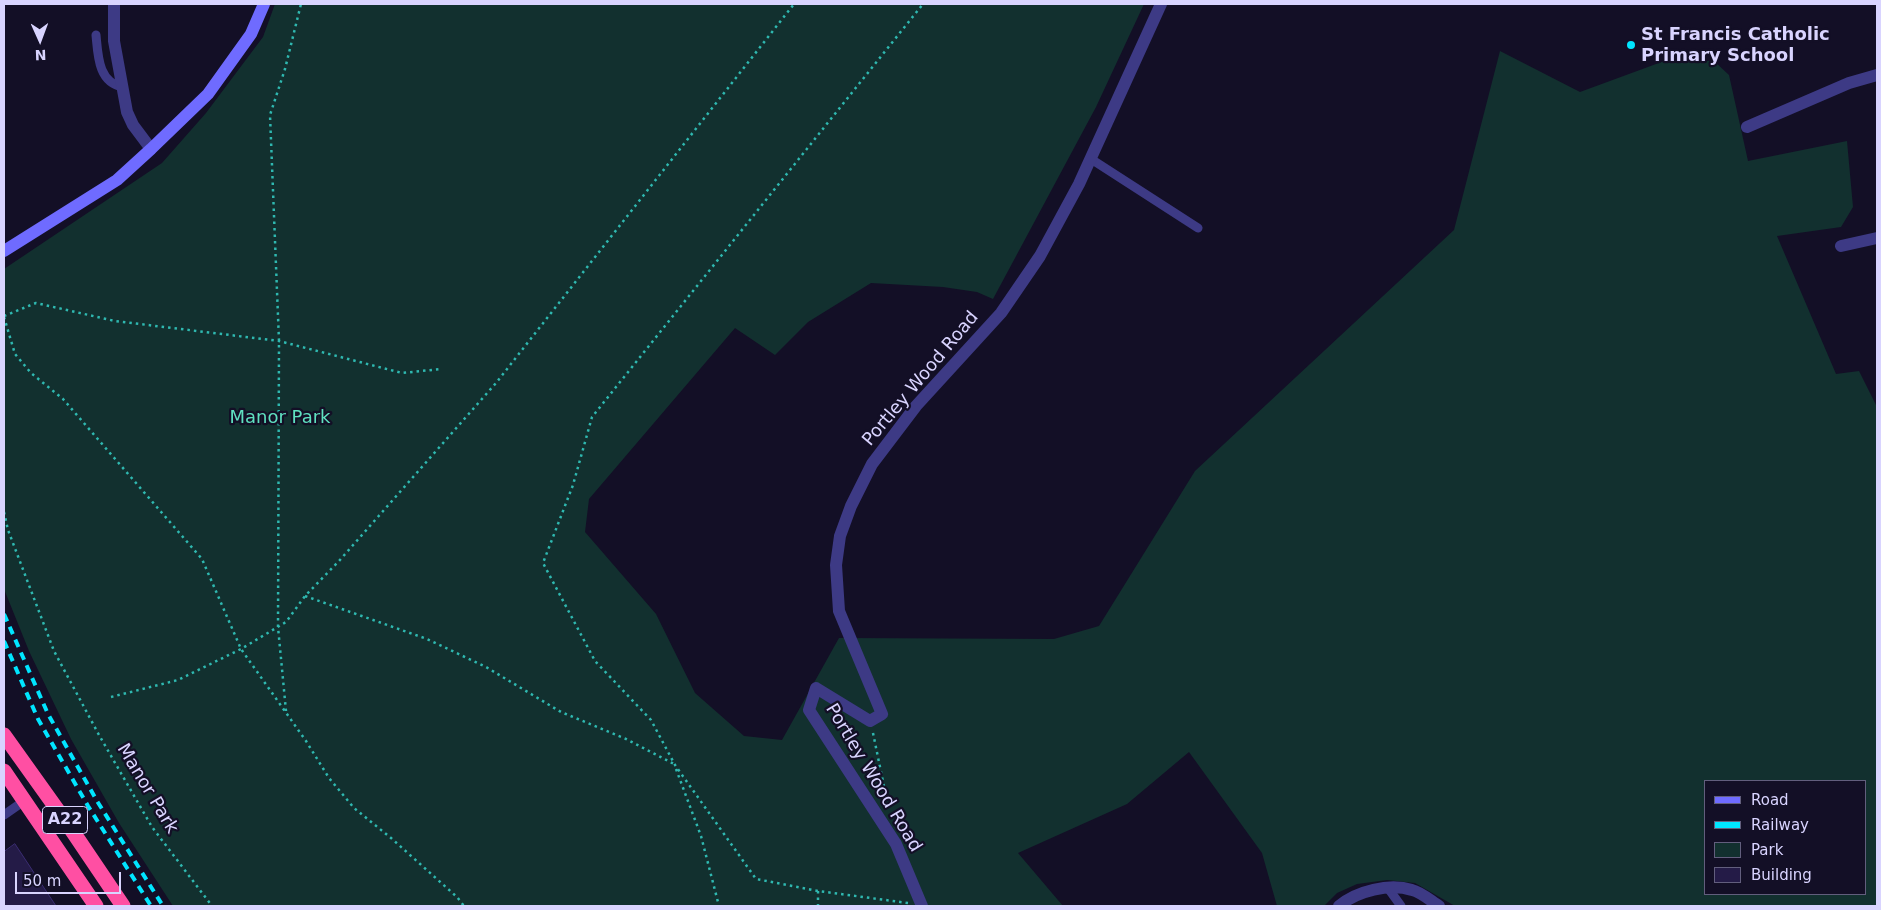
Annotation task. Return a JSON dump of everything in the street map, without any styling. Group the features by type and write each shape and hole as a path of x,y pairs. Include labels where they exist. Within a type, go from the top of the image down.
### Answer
{"highway":[{"name":"A22","path":"4,735 123,906"},
{"name":"A22","path":"4,771 96,906"}],"street":[{"path":"114,4 114,41 127,112 133,125 151,149"},
{"path":"4,251 117,180 151,149 208,94 251,34 264,4"},
{"name":"Portley Wood Road","path":"922,906 896,844 809,710 816,688 870,721 882,714 839,612 836,565 840,536 851,506 872,464 916,406 1001,313 1040,256 1079,184 1162,4"},
{"path":"1747,127 1849,83 1877,75"},
{"path":"1841,246 1877,238"},
{"path":"1339,906 1354,896 1370,890 1388,888 1413,890 1439,906"}],"lane":[{"path":"96,35 100,68 107,79 114,85 123,87"},
{"path":"1091,159 1198,228"},
{"path":"4,815 24,801"},
{"path":"1388,888 1401,906"}],"path":[{"path":"286,713 278,627 279,341 270,115 301,4"},
{"path":"111,697 178,680 241,649 286,622 305,596 339,561 496,384 794,4"},
{"path":"922,4 592,417 573,486 543,563 595,661 651,720 675,765 756,879 818,891 922,906"},
{"path":"441,369 402,373 279,341 116,321 36,303 4,316 16,354 26,367 64,399 202,560 241,649 306,741 329,778 354,808 458,897 464,906"},
{"name":"Manor Park","path":"4,512 8,530 54,650 152,827 212,906"},
{"path":"305,596 427,639 486,666 561,712 626,739 675,765 701,836 719,906"},
{"path":"870,721 888,809"},
{"path":"818,891 818,906"}],"green space":[{"path":"275,4 1144,4 1096,107 993,299 977,292 943,287 871,283 808,322 775,355 735,328 589,499 585,532 656,614 695,693 744,736 782,740 839,638 1054,639 1099,626 1195,471 1454,230 1500,51 1580,92 1667,60 1714,61 1729,75 1748,161 1847,141 1853,207 1841,227 1777,236 1836,374 1859,371 1877,407 1877,906 1455,906 1415,883 1387,880 1357,884 1337,893 1324,906 1277,906 1262,853 1189,752 1127,804 1018,853 1063,906 173,906 119,823 71,739 29,651 4,589 4,269 162,163 206,113 263,37"}],"building":[{"path":"15,844 56,906 4,906 4,852"}],"railway":[{"path":"4,614 48,714 97,801 163,906"},
{"path":"4,641 38,719 88,806 151,906"}],"place":[{"name":"St Francis Catholic Primary School","path":"1631,45"}]}
